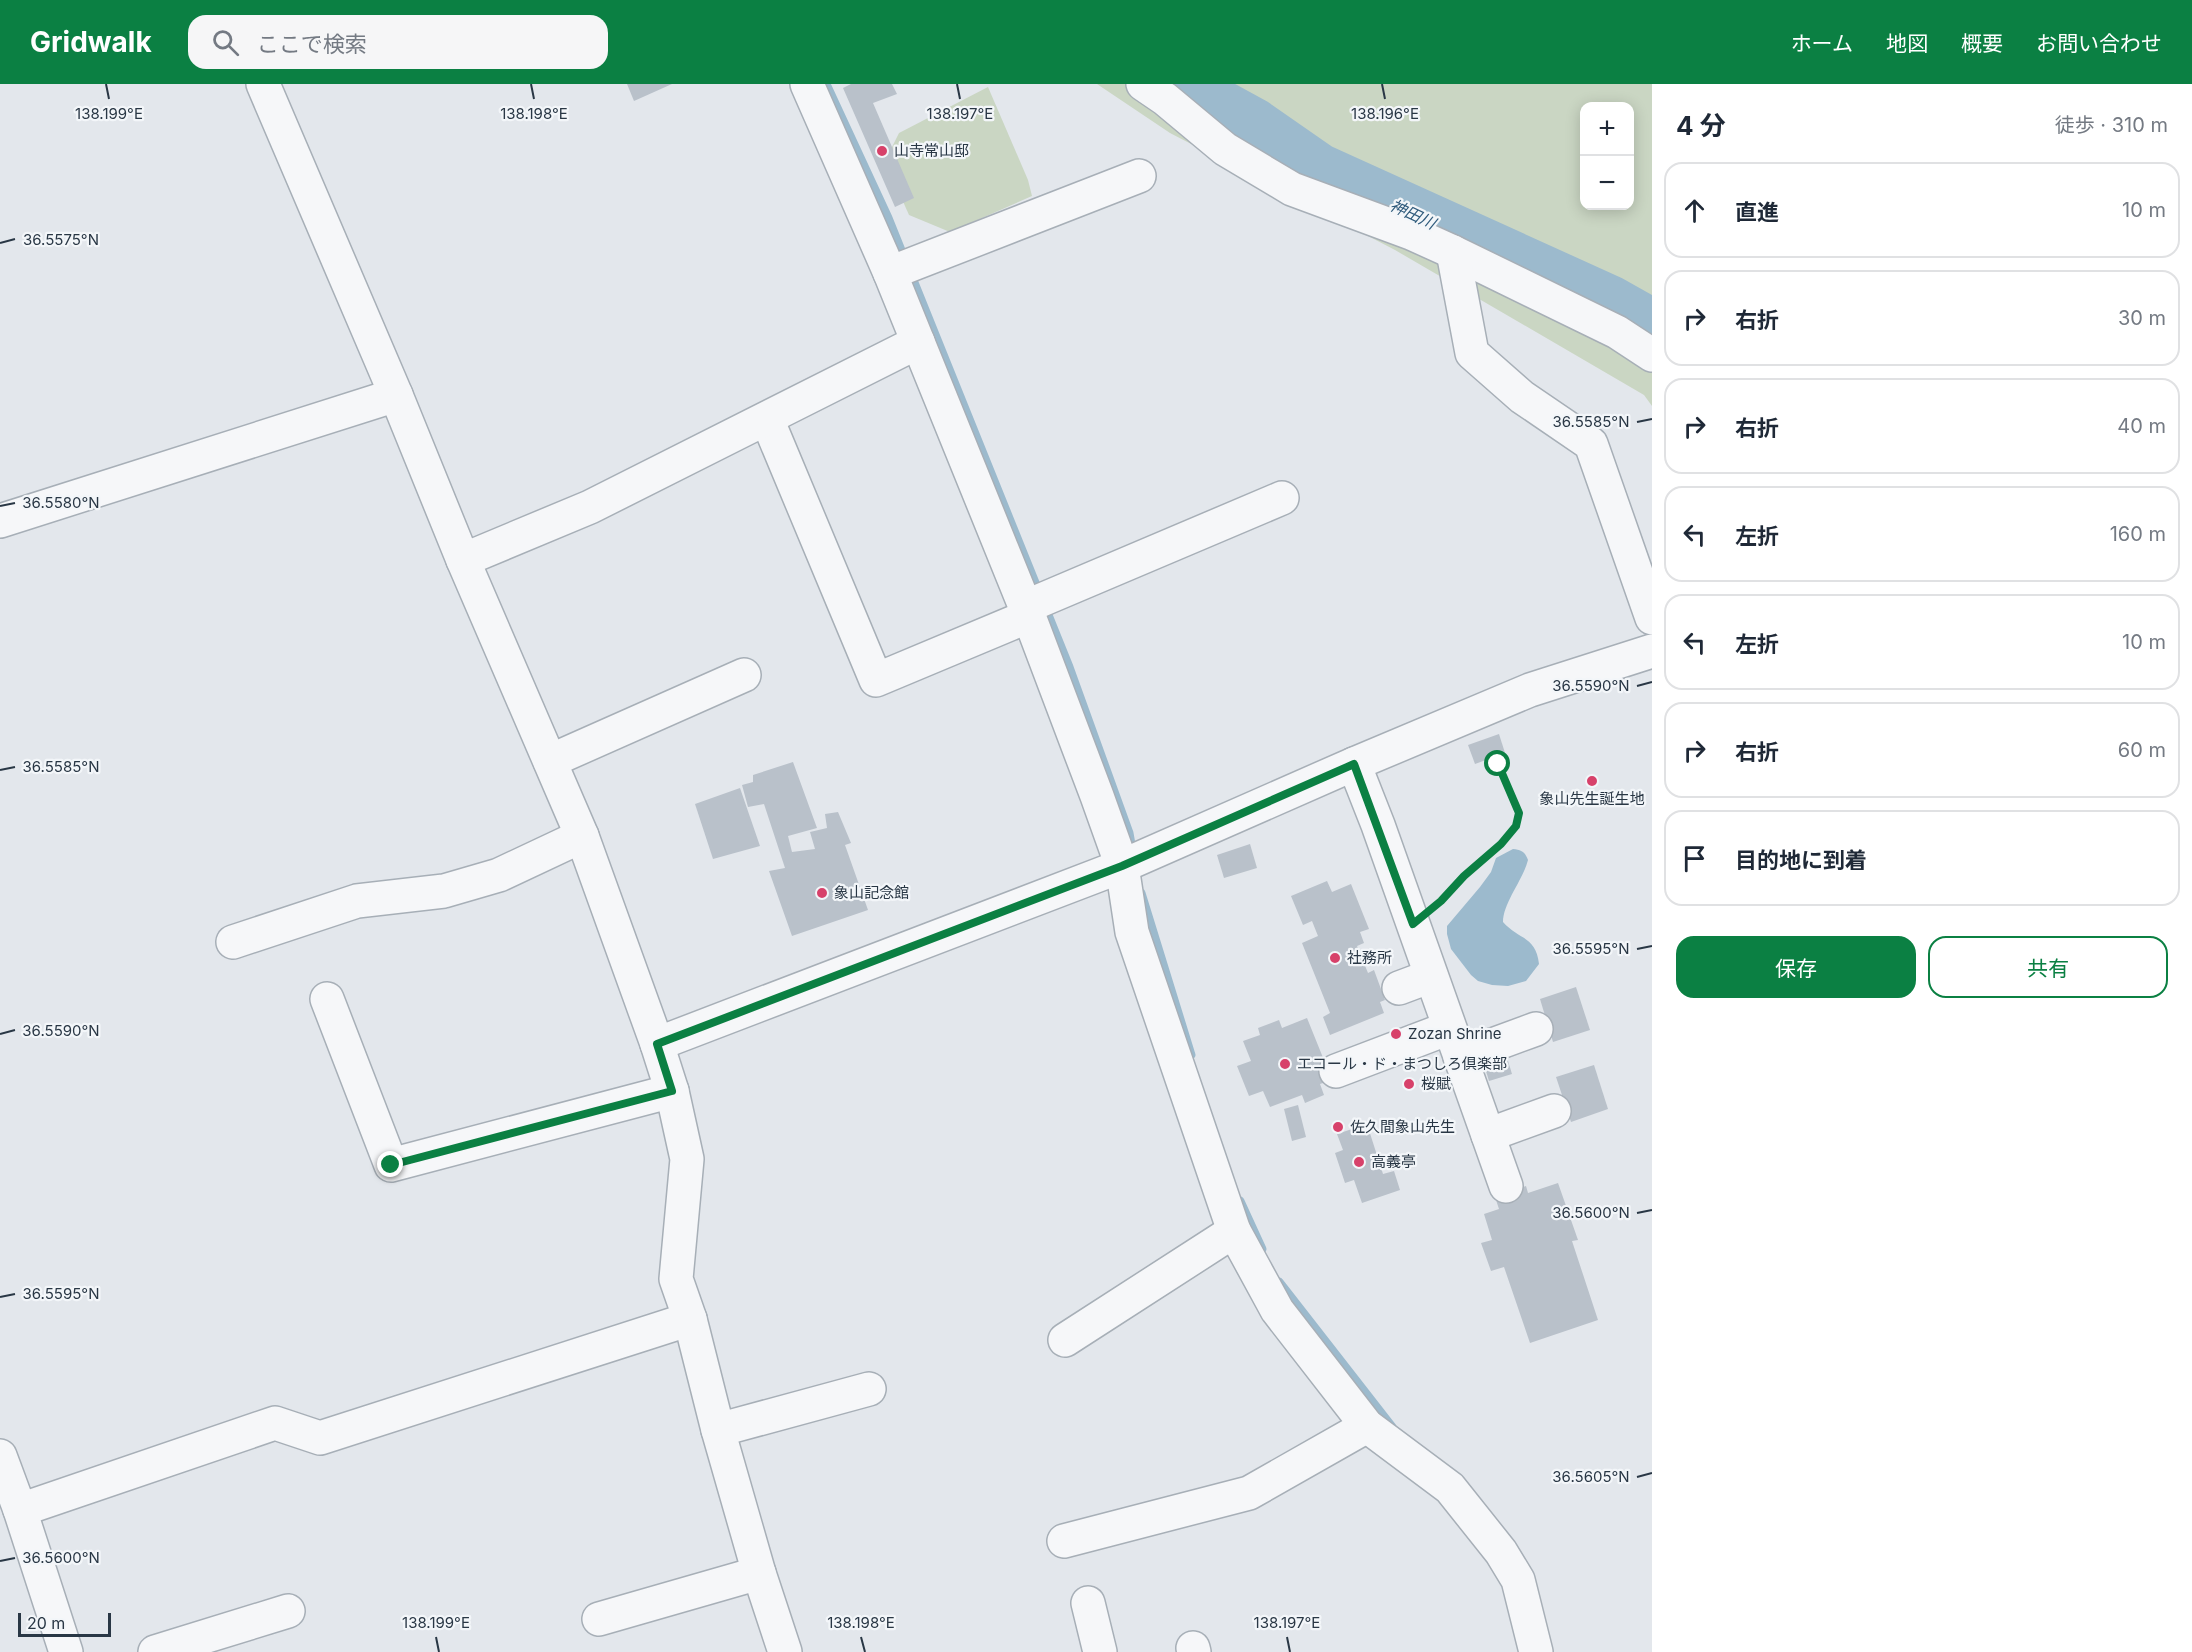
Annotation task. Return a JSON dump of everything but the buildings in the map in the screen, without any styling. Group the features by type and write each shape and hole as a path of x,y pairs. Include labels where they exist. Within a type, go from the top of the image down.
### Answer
{"street":[{"path":"263,84 582,836 657,1044 672,1091 687,1159 676,1279 690,1319 718,1430 759,1574 785,1652"},
{"path":"807,84 890,273 1027,612 1122,866 1132,932 1234,1231 1277,1310 1367,1426 1450,1488 1502,1552 1518,1580 1536,1652"},
{"path":"1143,84 1165,99 1225,149 1292,189 1411,233 1454,252 1617,332 1652,356"},
{"path":"890,273 1139,176"},
{"path":"1454,252 1472,353 1522,397 1591,444 1652,618"},
{"path":"463,560 590,507 918,342"},
{"path":"0,521 396,394"},
{"path":"767,419 876,680 1282,498"},
{"path":"657,1044 1122,866 1530,690 1652,651"},
{"path":"550,761 744,675"},
{"path":"1354,764 1506,1186"},
{"path":"233,942 357,901 444,891 499,875 582,836"},
{"path":"1399,988 1431,976"},
{"path":"327,999 391,1165 672,1091"},
{"path":"1336,1071 1455,1042 1536,1029"},
{"path":"1488,1135 1554,1112"},
{"path":"1065,1340 1234,1231"},
{"path":"20,1510 275,1423 320,1437 690,1319"},
{"path":"718,1430 869,1389"},
{"path":"1064,1541 1249,1493 1367,1426"},
{"path":"0,1456 66,1652"},
{"path":"599,1619 759,1574"},
{"path":"1088,1603 1100,1652"},
{"path":"155,1652 288,1611"}],"path":[{"path":"1413,924 1441,901 1464,876 1501,844 1516,826 1519,813 1498,764"}],"green space":[{"path":"1097,84 1652,84 1652,406 1644,395 1395,250 1170,133"},
{"path":"988,87 1028,180 1032,196 950,232 909,215 885,161 899,133"}],"water":[{"path":"1513,849 1523,852 1528,860 1506,907 1503,922 1531,943 1539,964 1526,981 1508,986 1492,985 1478,981 1471,975 1451,949 1447,926 1491,872 1496,858"}],"waterway":[{"path":"826,84 888,218 1069,667 1129,833 1132,850"},
{"name":"神田川","path":"1183,84 1206,100 1252,125 1318,171 1609,303 1652,327"},
{"path":"1141,893 1191,1055"},
{"path":"1240,1201 1262,1249"},
{"path":"1279,1282 1392,1427"}],"place":[{"name":"山寺常山邸","path":"882,151"},
{"name":"象山先生誕生地","path":"1592,781"},
{"name":"象山記念館","path":"822,893"},
{"name":"社務所","path":"1335,958"},
{"name":"Zozan Shrine","path":"1396,1034"},
{"name":"エコール・ド・まつしろ倶楽部","path":"1285,1064"},
{"name":"桜賦","path":"1409,1084"},
{"name":"佐久間象山先生","path":"1338,1127"},
{"name":"高義亭","path":"1359,1162"}],"route":[{"path":"391,1165 672,1091 657,1044 1122,866 1354,764 1413,924 1441,901 1464,876 1501,844 1516,826 1519,813 1498,764"}]}
